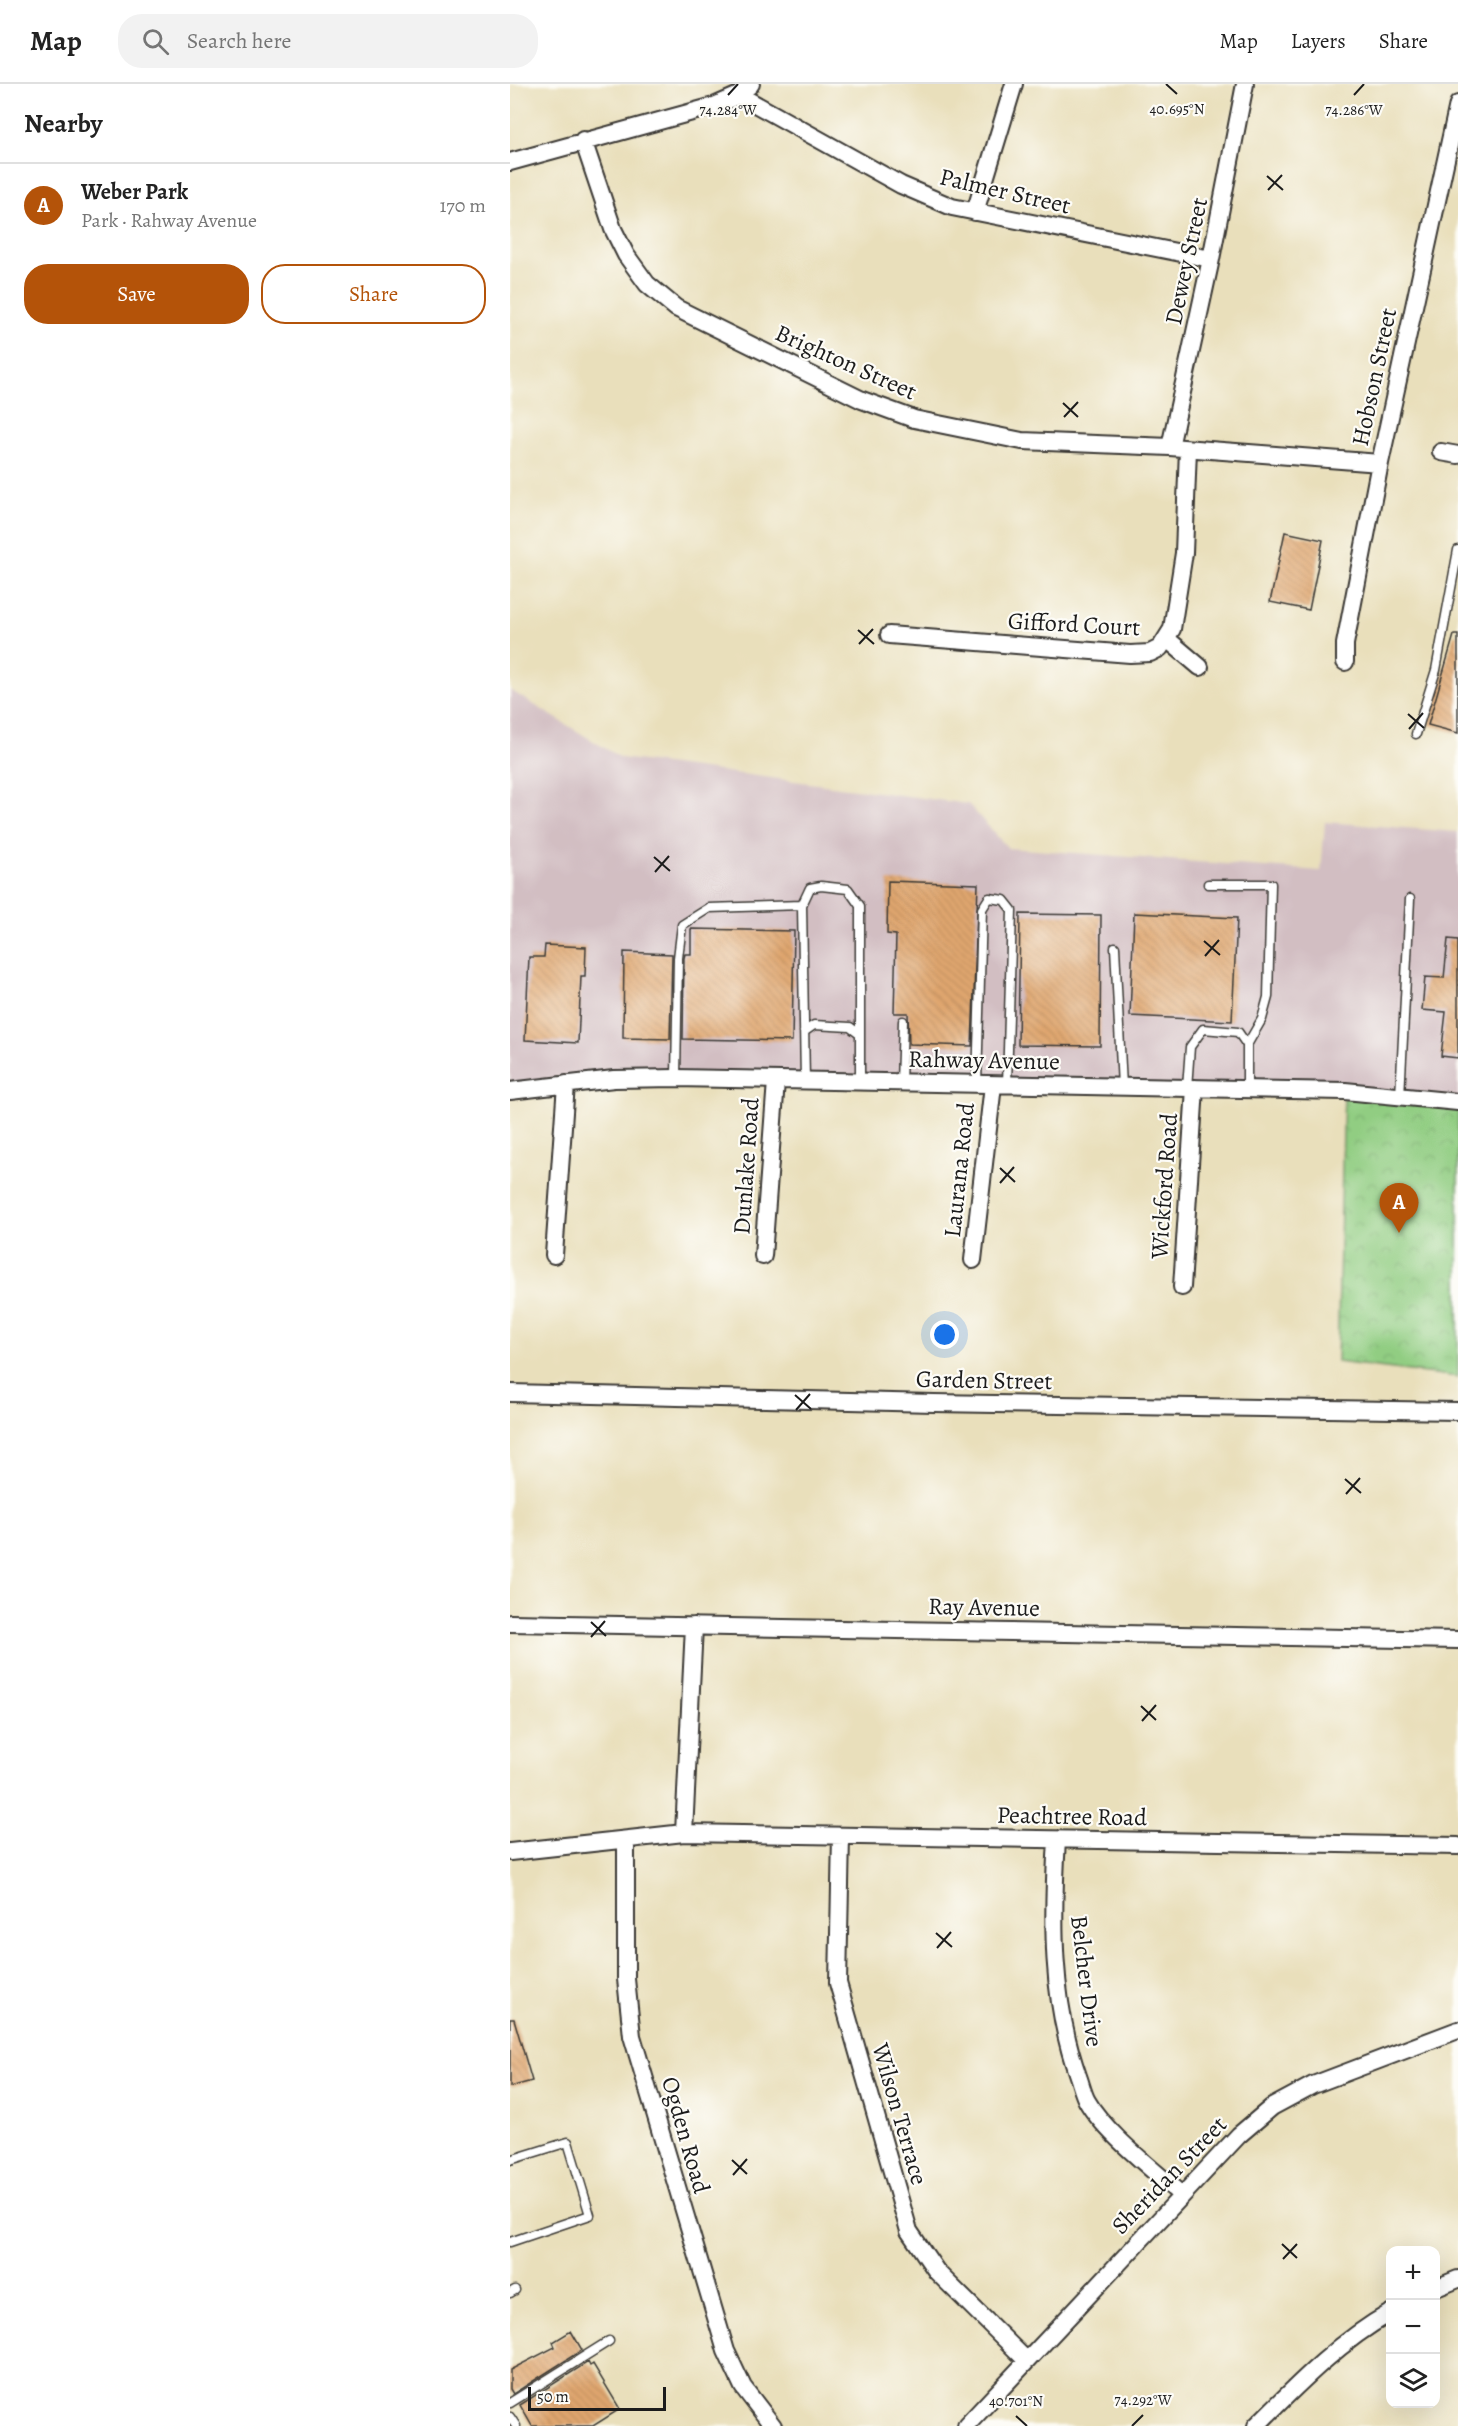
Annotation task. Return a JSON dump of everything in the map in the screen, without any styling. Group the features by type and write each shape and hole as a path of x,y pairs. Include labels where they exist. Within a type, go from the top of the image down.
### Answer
{"street":[{"path":"975,212 1014,84"},
{"name":"Dewey Street","path":"1170,447 1211,259 1245,84"},
{"path":"510,162 714,106 745,89"},
{"name":"Palmer Street","path":"745,89 925,197 975,212 1211,259"},
{"name":"Hobson Street","path":"1345,662 1345,644 1380,463 1458,104"},
{"name":"Brighton Street","path":"584,140 613,228 626,255 647,284 676,308 862,400 914,419 1022,441 1170,447 1380,463"},
{"name":"Gifford Court","path":"889,635 1140,655 1160,648 1172,629 1184,553 1188,449"},
{"path":"1441,452 1458,455"},
{"path":"1167,639 1200,668"},
{"name":"Rahway Avenue","path":"510,1091 566,1084 676,1078 1345,1092 1458,1102"},
{"name":"Dunlake Road","path":"763,1256 776,1081"},
{"path":"554,1255 566,1084"},
{"name":"Laurana Road","path":"973,1260 992,1085"},
{"name":"Wickford Road","path":"1182,1287 1191,1088"},
{"name":"Garden Street","path":"510,1394 946,1404 1458,1411"},
{"name":"Ray Avenue","path":"510,1623 1458,1640"},
{"path":"684,1833 694,1626"},
{"name":"Peachtree Road","path":"510,1852 684,1833 1458,1846"},
{"name":"Wilson Terrace","path":"841,1836 838,1983 909,2231 938,2272 1027,2361"},
{"name":"Ogden Road","path":"626,1840 626,1979 632,2036 726,2351 743,2386 773,2426"},
{"name":"Belcher Drive","path":"1057,1840 1053,1901 1054,1957 1067,2045 1087,2102 1112,2130 1181,2196"},
{"name":"Sheridan Street","path":"966,2426 1239,2135 1272,2107 1313,2085 1458,2030"},
{"path":"1440,2286 1458,2279"},
{"path":"1257,2426 1299,2383 1368,2325 1386,2315"}],"lane":[{"path":"1416,734 1436,670 1458,550"},
{"path":"1208,884 1271,884 1268,997 1262,1019 1247,1045 1247,1089"},
{"path":"806,1081 802,905 810,888 821,886 848,889 859,901 860,1082"},
{"path":"989,898 1004,900 1012,910 992,1085 982,909 989,898"},
{"path":"1400,1097 1410,899"},
{"path":"676,1078 678,958 682,925 709,908 802,905"},
{"path":"1114,947 1122,1087"},
{"path":"901,1083 903,1022"},
{"path":"804,1032 814,1024 850,1027 858,1033"},
{"path":"1191,1088 1190,1047 1203,1029 1238,1032 1247,1045"},
{"path":"510,2160 568,2142 590,2215 510,2242"},
{"path":"510,2403 609,2341"},
{"path":"510,2416 516,2426"}],"shaded area":[{"path":"510,690 621,758 968,804 1008,848 1321,871 1325,822 1458,832 1458,1110 1344,1091 588,1077 510,1098"}],"green space":[{"path":"1344,1091 1458,1105 1458,1377 1337,1362"}],"building":[{"path":"1285,532 1323,540 1309,610 1270,602"},
{"path":"1454,635 1458,635 1458,733 1428,725"},
{"path":"888,881 978,884 972,1046 909,1044 908,1013 894,1013 896,935 887,934"},
{"path":"1134,913 1237,918 1232,1021 1130,1016"},
{"path":"1020,914 1101,915 1100,1046 1018,1045"},
{"path":"691,929 794,931 792,1041 683,1039 684,958 685,954 691,954"},
{"path":"1448,939 1458,940 1458,1058 1441,1056 1446,1012 1422,1010 1425,977 1444,978"},
{"path":"545,945 586,947 585,976 581,976 578,1043 525,1040 529,957 544,957"},
{"path":"624,952 672,954 670,1039 623,1038"},
{"path":"510,2019 514,2019 532,2081 510,2087"},
{"path":"571,2331 582,2350 513,2394 510,2389 510,2370 555,2347 553,2342"},
{"path":"588,2362 590,2366 593,2364 620,2409 593,2426 532,2426 520,2405"}],"place":[{"name":"Weber Park","path":"1399,1233"}]}
